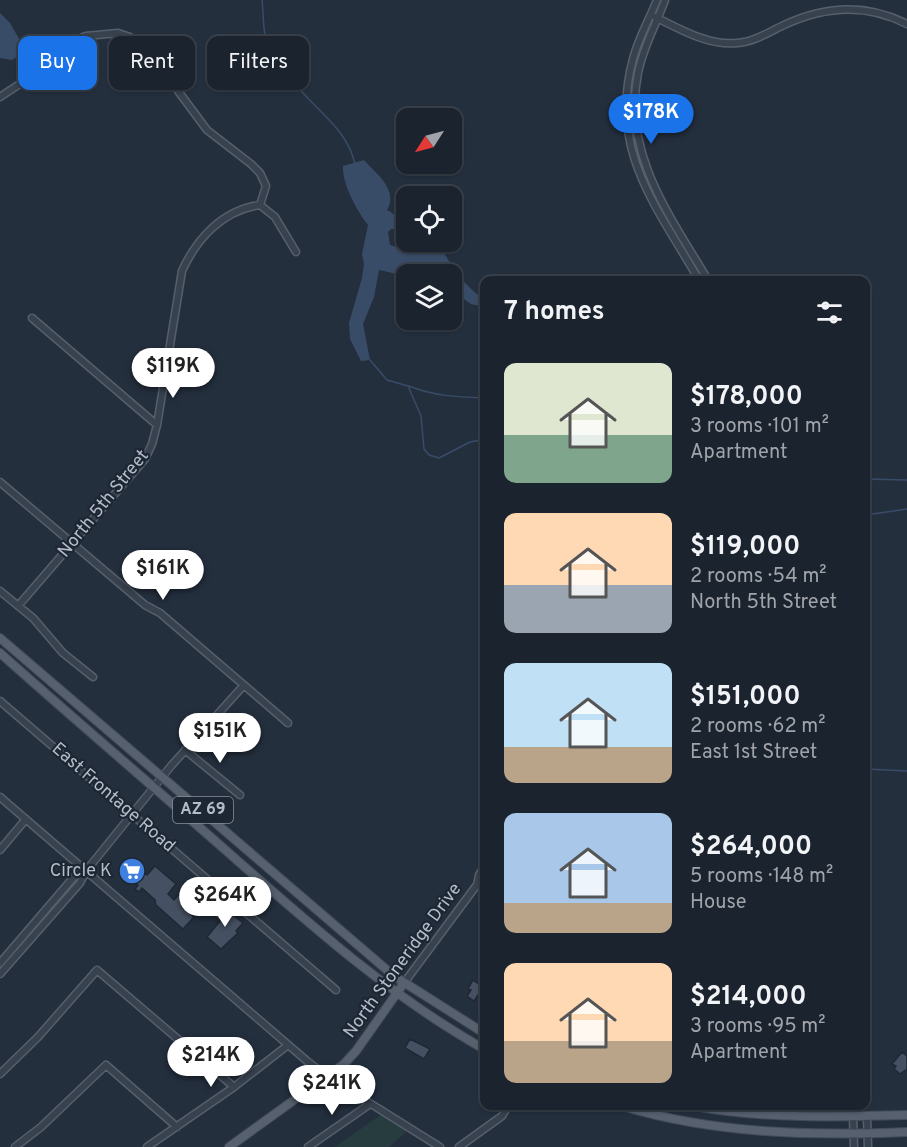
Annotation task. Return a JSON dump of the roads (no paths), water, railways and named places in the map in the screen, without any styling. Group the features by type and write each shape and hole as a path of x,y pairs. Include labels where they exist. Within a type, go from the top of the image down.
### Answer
{"main road":[{"name":"AZ 69","path":"0,638 163,776 352,942 404,983 480,1030"},
{"name":"AZ 69","path":"0,653 267,886 397,993 480,1046"},
{"name":"North Stoneridge Drive","path":"229,1147 328,1077 356,1051 404,983"},
{"path":"639,1110 684,1121 743,1130 812,1134 907,1132"},
{"path":"729,1110 781,1116 907,1115"}],"street":[{"path":"657,0 640,38 630,73 627,108 630,142 638,171 649,196 697,276"},
{"path":"665,0 643,52 638,73 635,92 636,133 641,156 652,185 706,276"},
{"path":"651,15 718,43 753,40 802,17 848,8 890,15 907,24"},
{"path":"0,97 44,68 74,41 86,36 118,33 130,36 164,72 207,130 261,173 266,186 260,205 275,217 296,252"},
{"name":"North 5th Street","path":"18,606 145,459 157,425 182,271 192,250 203,237 232,212 260,205"},
{"path":"32,318 157,425"},
{"path":"0,482 145,605 160,613 288,723"},
{"path":"0,591 33,618 63,653 93,677"},
{"path":"0,974 80,883 86,871 153,787 244,685"},
{"name":"East Frontage Road","path":"0,700 336,990"},
{"path":"185,750 240,795"},
{"path":"0,797 328,1077 440,1147"},
{"path":"0,849 26,819"},
{"path":"0,963 73,878 86,871"},
{"name":"North Stoneridge Drive","path":"476,886 480,873"},
{"name":"North Stoneridge Drive","path":"404,983 480,883"},
{"path":"0,1074 38,1037 97,970 234,1087"},
{"path":"147,1147 234,1087 288,1045"},
{"path":"15,1147 41,1127 106,1065 177,1126"},
{"path":"308,1147 370,1104"},
{"path":"459,1147 502,1116 506,1110"},
{"path":"853,1116 855,1147"},
{"path":"867,1116 868,1147"}],"water":[{"path":"0,13 10,23 18,37 18,56 12,60 0,58"},
{"path":"364,160 384,182 390,195 387,210 396,218 396,229 388,232 390,245 396,247 396,252 443,252 452,264 396,264 396,274 379,270 374,297 363,324 370,360 361,361 350,339 349,323 362,278 364,264 362,254 368,225 351,197 343,166"},
{"path":"462,279 480,296 480,306 471,304 462,298"}],"waterway":[{"path":"262,0 264,32 270,50 296,85 341,134 352,153 355,164"},
{"path":"370,360 387,380 408,386 421,416 424,449 429,455 439,458 470,442 480,440"},
{"path":"409,386 436,394 480,398"},
{"path":"870,479 907,480"},
{"path":"870,514 907,509"},
{"path":"870,769 907,771"}],"place":[{"name":"Circle K","path":"132,871"}]}
